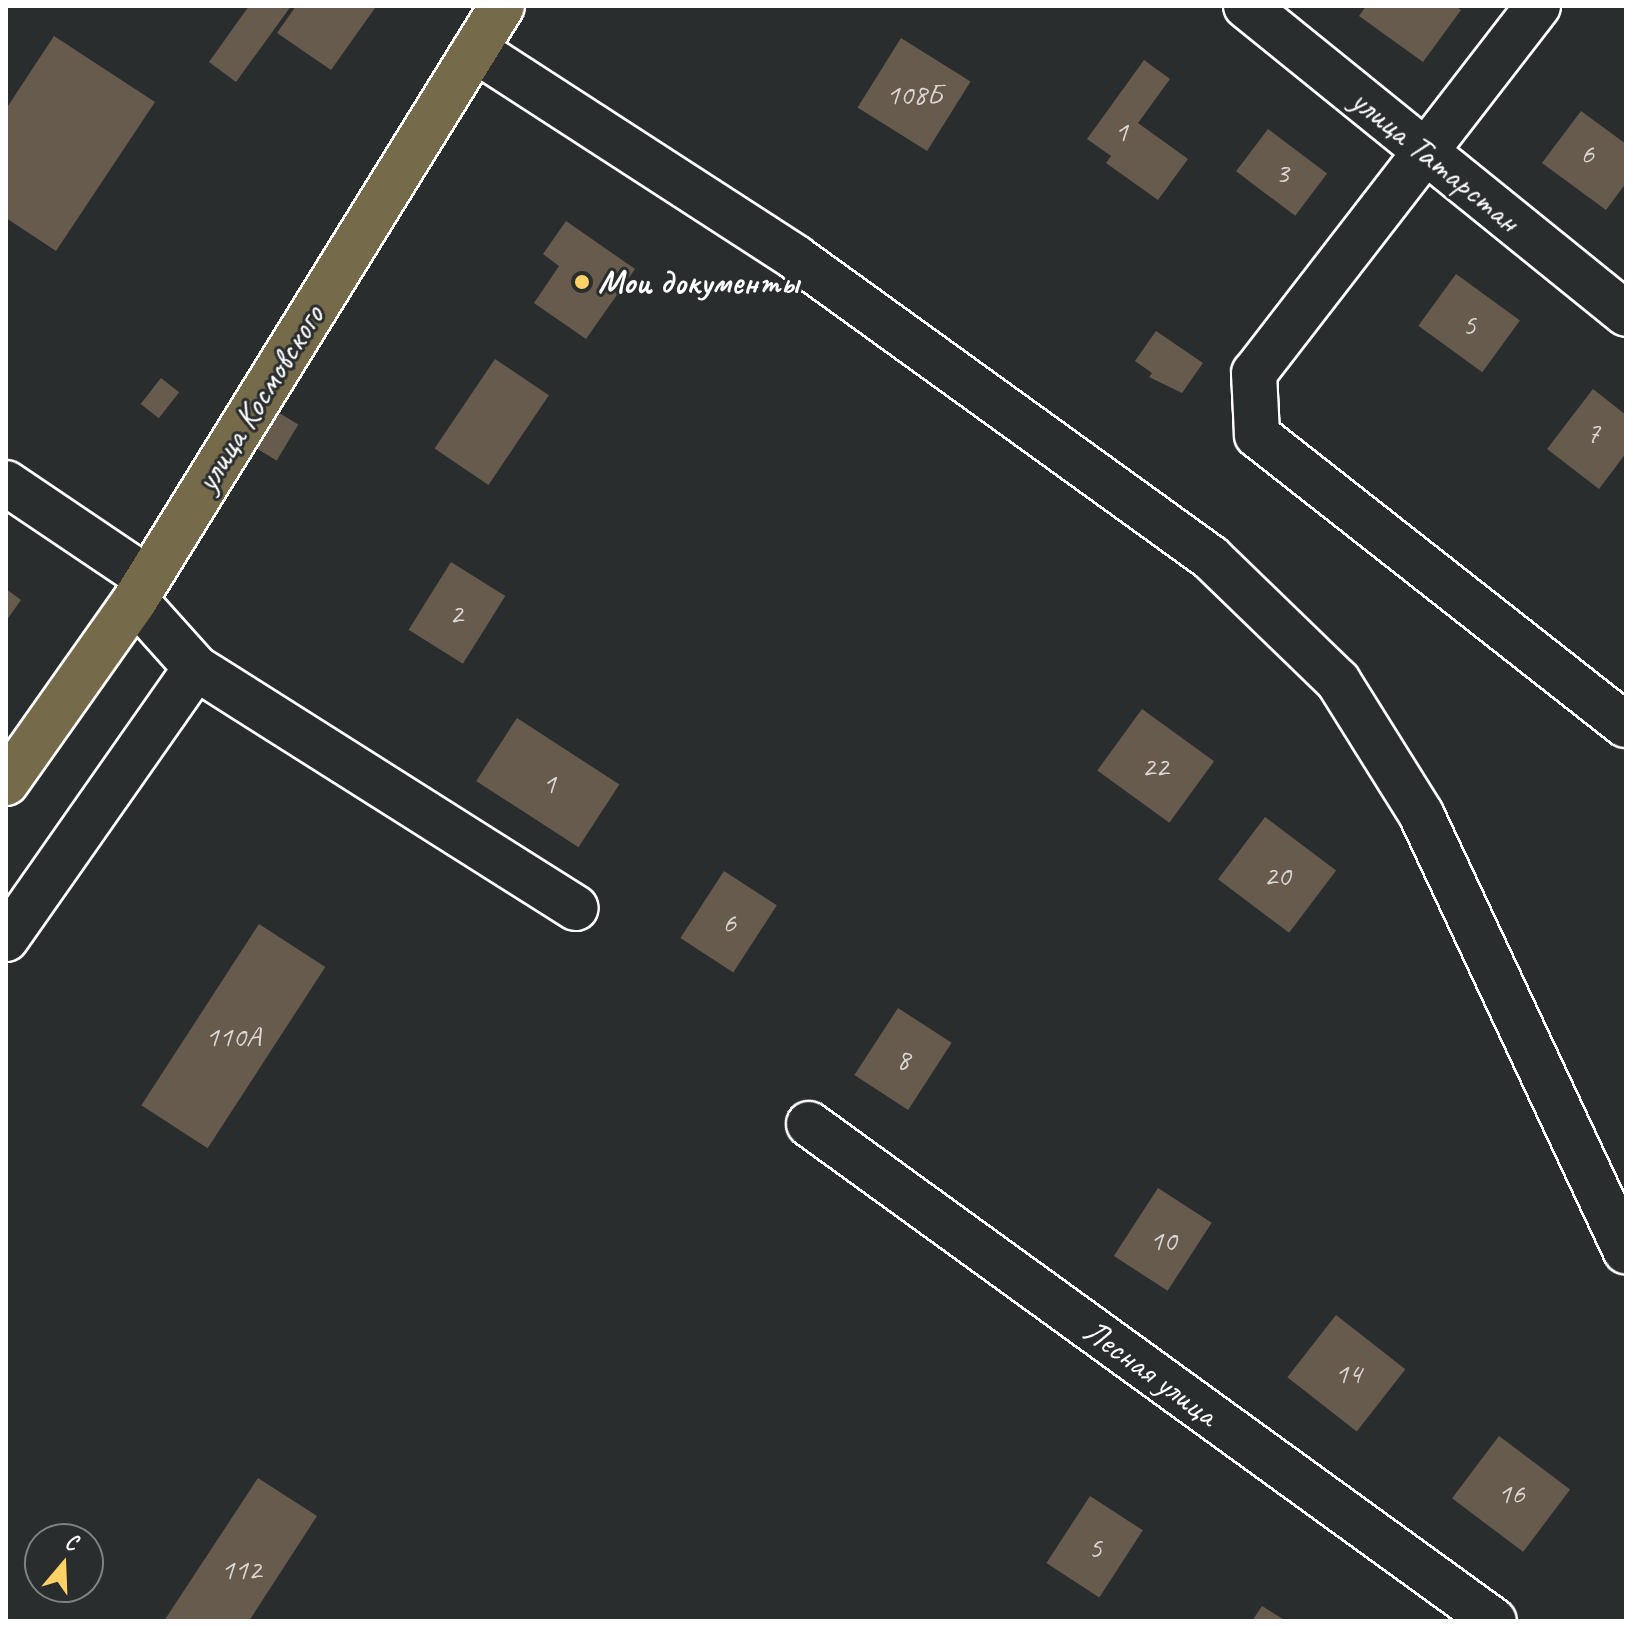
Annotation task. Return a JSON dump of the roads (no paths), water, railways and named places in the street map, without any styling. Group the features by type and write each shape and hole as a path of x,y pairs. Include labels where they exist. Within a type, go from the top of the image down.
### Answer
{"main road":[{"name":"улица Космовского","path":"6,783 141,589 502,6"}],"street":[{"name":"улица Татарстан","path":"1246,6 1626,314"},
{"path":"1538,6 1254,373 1257,435 1626,725"},
{"path":"475,50 796,258 1211,558 1338,681 1421,814 1626,1251"},
{"path":"6,483 141,589 196,668 575,908"},
{"path":"6,939 196,668"},
{"name":"Лесная улица","path":"809,1124 1494,1621"}],"place":[{"name":"Мои документы","path":"582,282"}]}
